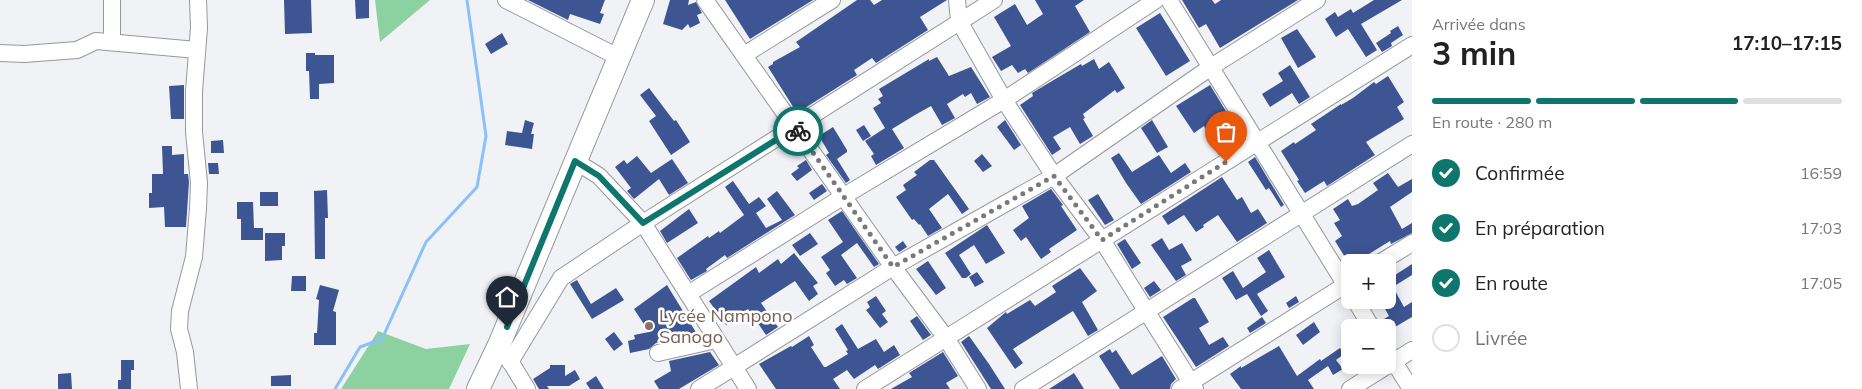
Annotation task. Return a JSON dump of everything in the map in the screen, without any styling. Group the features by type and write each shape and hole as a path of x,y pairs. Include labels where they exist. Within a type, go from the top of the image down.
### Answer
{"highway":[{"path":"478,389 505,354 575,161 643,0"}],"street":[{"path":"112,0 112,42"},
{"path":"189,389 185,352 179,329 180,311 194,257 198,208 199,183 194,132 194,91 198,0"},
{"path":"506,0 620,58"},
{"path":"705,0 893,267 946,338 978,389"},
{"path":"744,55 832,0"},
{"path":"957,0 959,21 1004,100 1054,176 1102,240 1147,311 1189,387 1341,291"},
{"path":"527,389 505,354 561,278 643,223 994,0"},
{"path":"688,294 844,196 1004,100 1156,0"},
{"path":"1169,0 1341,274"},
{"path":"699,389 893,267 1054,176 1210,67 1317,0"},
{"path":"0,53 24,54 77,50 96,42 197,50"},
{"path":"865,389 1412,45"},
{"path":"1023,389 1412,144"},
{"path":"575,161 599,176 643,223 748,389"},
{"path":"1394,254 1412,243"},
{"path":"658,353 716,340"},
{"path":"1396,355 1412,350"},
{"path":"1396,367 1410,389"},
{"path":"1350,389 1369,374"}],"green space":[{"path":"375,0 430,0 380,42"},
{"path":"378,331 426,349 470,344 449,389 341,389"}],"building":[{"path":"284,0 311,0 312,33 285,34"},
{"path":"355,0 369,0 369,18 356,19"},
{"path":"528,0 605,0 600,13 604,14 600,24 570,14 568,20"},
{"path":"670,0 689,0 688,5 696,2 702,13 697,15 700,23 690,28 688,24 682,30 663,24"},
{"path":"725,0 813,0 750,39"},
{"path":"857,0 870,0 874,5 882,0 947,0 920,17 928,30 876,63 872,58 854,70 857,75 797,113 768,67 773,62 800,47 796,42"},
{"path":"1035,0 1084,0 1075,6 1090,32 1028,73 1025,69 1018,73 1012,65 1001,71 992,57 1011,46 994,17 1015,4 1027,25 1043,14"},
{"path":"1182,0 1212,0 1215,4 1221,0 1298,0 1220,48 1206,24 1199,28"},
{"path":"1374,0 1402,0 1361,24 1377,50 1366,57 1348,29 1336,37 1325,19 1335,12 1338,17 1351,9 1353,13"},
{"path":"1160,13 1190,61 1166,76 1136,28"},
{"path":"1398,26 1403,35 1391,43 1392,46 1382,52 1376,43"},
{"path":"1297,29 1316,57 1298,68 1281,38"},
{"path":"502,33 508,44 491,54 485,44"},
{"path":"306,53 334,55 334,83 319,84 319,99 310,99 309,71 306,71"},
{"path":"937,57 949,76 971,67 990,97 977,104 971,93 965,97 963,94 947,104 955,118 942,125 931,106 915,115 892,129 904,148 876,165 871,156 874,154 865,141 885,128 873,108 881,103 878,99 883,96 879,89 929,59 929,61"},
{"path":"1094,59 1099,69 1109,62 1125,88 1117,93 1115,90 1083,114 1085,118 1083,119 1093,136 1080,144 1070,127 1053,137 1061,149 1052,155 1020,105 1033,96 1032,93 1081,64 1082,66"},
{"path":"1290,65 1310,97 1299,104 1292,93 1270,107 1262,94 1283,81 1278,73"},
{"path":"1388,76 1404,102 1397,107 1404,119 1366,142 1375,155 1327,186 1324,181 1305,193 1281,151 1316,130 1311,124 1353,98 1374,82 1376,84"},
{"path":"184,85 184,119 171,119 169,86"},
{"path":"1210,85 1243,139 1219,155 1204,126 1194,133 1176,106"},
{"path":"649,88 674,121 676,120 690,142 671,155 649,121 656,116 640,95"},
{"path":"525,120 534,123 531,134 534,134 532,149 505,145 507,131 522,133"},
{"path":"1005,120 1021,145 1014,150 997,127"},
{"path":"1152,120 1168,147 1157,153 1141,128"},
{"path":"864,125 871,136 863,141 856,130"},
{"path":"833,127 847,150 837,159 850,180 846,183 826,155 829,153 819,136"},
{"path":"223,140 224,153 211,153 211,141"},
{"path":"162,146 172,146 172,155 184,154 184,174 188,174 189,182 186,227 165,227 164,207 149,208 149,193 152,193 152,174 163,174"},
{"path":"1119,153 1132,172 1159,155 1171,173 1185,163 1191,172 1141,204 1111,158"},
{"path":"982,154 992,166 983,172 974,161"},
{"path":"637,156 651,173 672,159 688,183 669,195 659,179 634,199 627,191 631,188 615,167 624,160 627,164"},
{"path":"1255,157 1284,205 1281,207 1269,188 1266,190 1248,162"},
{"path":"806,160 812,170 797,181 791,174 799,168 797,166"},
{"path":"930,160 934,160 969,209 962,214 948,194 929,209 942,228 928,236 920,224 914,219 912,220 896,197 906,190 903,185 917,175 914,172"},
{"path":"208,163 218,163 219,174 209,174"},
{"path":"1388,173 1398,187 1412,179 1412,192 1390,207 1402,229 1412,223 1412,233 1391,244 1390,241 1369,254 1343,254 1335,241 1342,236 1334,223 1340,220 1333,209 1348,199 1352,206 1358,204 1378,190 1373,183"},
{"path":"1222,177 1237,200 1242,197 1251,213 1258,209 1267,223 1237,242 1218,215 1196,232 1184,215 1168,225 1162,216"},
{"path":"733,181 749,204 759,197 766,206 756,213 766,228 782,220 767,199 777,191 795,215 727,258 725,255 706,269 707,271 691,280 677,258 708,236 709,238 719,231 720,233 744,215 725,187"},
{"path":"822,184 827,191 814,200 809,193"},
{"path":"1051,189 1063,205 1061,206 1077,230 1049,249 1051,252 1041,259 1026,237 1021,241 1013,230 1029,218 1022,206"},
{"path":"327,190 328,218 325,218 325,259 315,259 314,191"},
{"path":"260,192 278,192 278,206 260,206"},
{"path":"1098,194 1114,220 1105,225 1088,200"},
{"path":"237,202 253,202 254,228 263,228 263,240 241,240 241,219 237,219"},
{"path":"689,209 698,223 667,243 660,231"},
{"path":"842,211 879,264 874,267 857,243 841,255 857,278 847,284 844,280 835,286 826,273 830,270 821,257 843,242 828,220"},
{"path":"987,225 1005,253 986,264 974,245 959,255 971,274 966,278 962,278 945,253"},
{"path":"265,233 285,233 285,246 282,246 282,260 265,261"},
{"path":"810,233 818,244 800,256 792,245"},
{"path":"1162,238 1169,250 1182,243 1192,260 1181,266 1186,275 1176,281 1151,245"},
{"path":"1125,239 1141,263 1132,269 1117,244"},
{"path":"903,241 907,247 899,252 895,247"},
{"path":"1269,250 1285,277 1257,294 1268,311 1261,316 1247,294 1236,300 1222,278 1233,271 1243,288 1266,272 1257,258"},
{"path":"794,253 818,283 813,286 818,294 809,301 795,281 761,303 778,327 766,335 748,309 726,325 709,301 756,267 759,273 778,259 781,264"},
{"path":"928,261 946,288 936,295 916,269"},
{"path":"1412,264 1412,275 1396,285 1396,274"},
{"path":"1080,268 1097,291 1082,302 1098,330 1088,336 1073,311 1013,349 1023,363 1015,369 987,328 1006,312 1007,314 1030,300 1035,306 1056,292 1052,286"},
{"path":"977,272 984,282 975,287 969,277"},
{"path":"292,276 306,276 306,291 291,291"},
{"path":"577,280 591,304 616,288 624,300 592,319 570,284"},
{"path":"1154,281 1161,290 1150,297 1144,288"},
{"path":"320,285 339,290 333,311 336,312 336,345 314,345 314,333 317,333 319,300 316,299"},
{"path":"667,285 697,334 656,343 649,349 630,353 628,341 635,339 634,335 649,332 634,309"},
{"path":"1396,292 1404,307 1412,302 1412,317 1396,326 1396,319 1384,319 1389,316 1385,309 1396,309"},
{"path":"876,296 886,311 882,314 888,322 880,328 866,310 870,307 867,302"},
{"path":"1296,296 1299,302 1289,308 1286,303"},
{"path":"1195,298 1209,322 1199,328 1209,345 1223,337 1229,346 1196,367 1163,317"},
{"path":"917,316 931,335 923,340 910,321"},
{"path":"1262,317 1266,323 1250,333 1247,328"},
{"path":"1314,322 1320,332 1303,345 1296,335"},
{"path":"842,324 858,349 876,339 884,352 894,345 900,355 878,369 875,365 854,379 847,370 833,379 840,389 776,389 759,364 809,336 814,345 811,347 824,367 826,367 848,354 846,351 848,350 835,329"},
{"path":"614,332 623,344 614,351 605,339"},
{"path":"969,336 1005,389 991,389 961,342"},
{"path":"1279,346 1297,376 1320,359 1321,361 1340,348 1341,350 1341,356 1336,360 1341,366 1341,370 1333,375 1328,366 1308,380 1314,389 1241,389 1230,374 1241,366 1241,368"},
{"path":"1110,349 1112,353 1116,350 1132,375 1162,356 1176,379 1171,384 1170,389 1120,389 1099,356"},
{"path":"710,352 719,365 679,389 659,389 654,381 671,371 669,361"},
{"path":"943,352 958,376 946,383 950,389 891,389 912,377 909,373"},
{"path":"121,360 134,360 134,370 131,370 131,389 118,389 118,380 121,380"},
{"path":"550,365 565,365 565,376 575,370 580,379 569,386 547,386 549,389 539,389 533,379 550,368"},
{"path":"71,373 72,389 58,389 58,374"},
{"path":"1074,373 1084,389 1049,389"},
{"path":"291,375 291,386 271,386 271,376"},
{"path":"596,376 604,389 590,389 586,383"}],"waterway":[{"path":"335,389 360,347 382,339 426,242 477,187 486,136 467,0"}],"way so far":[{"path":"798,131 893,267 1054,176 1102,240 1226,162"}],"place":[{"name":"Lycée Nampono Sanogo","path":"649,326"}],"route":[{"path":"507,327 575,161 599,176 643,223 795,128 798,131"}]}
